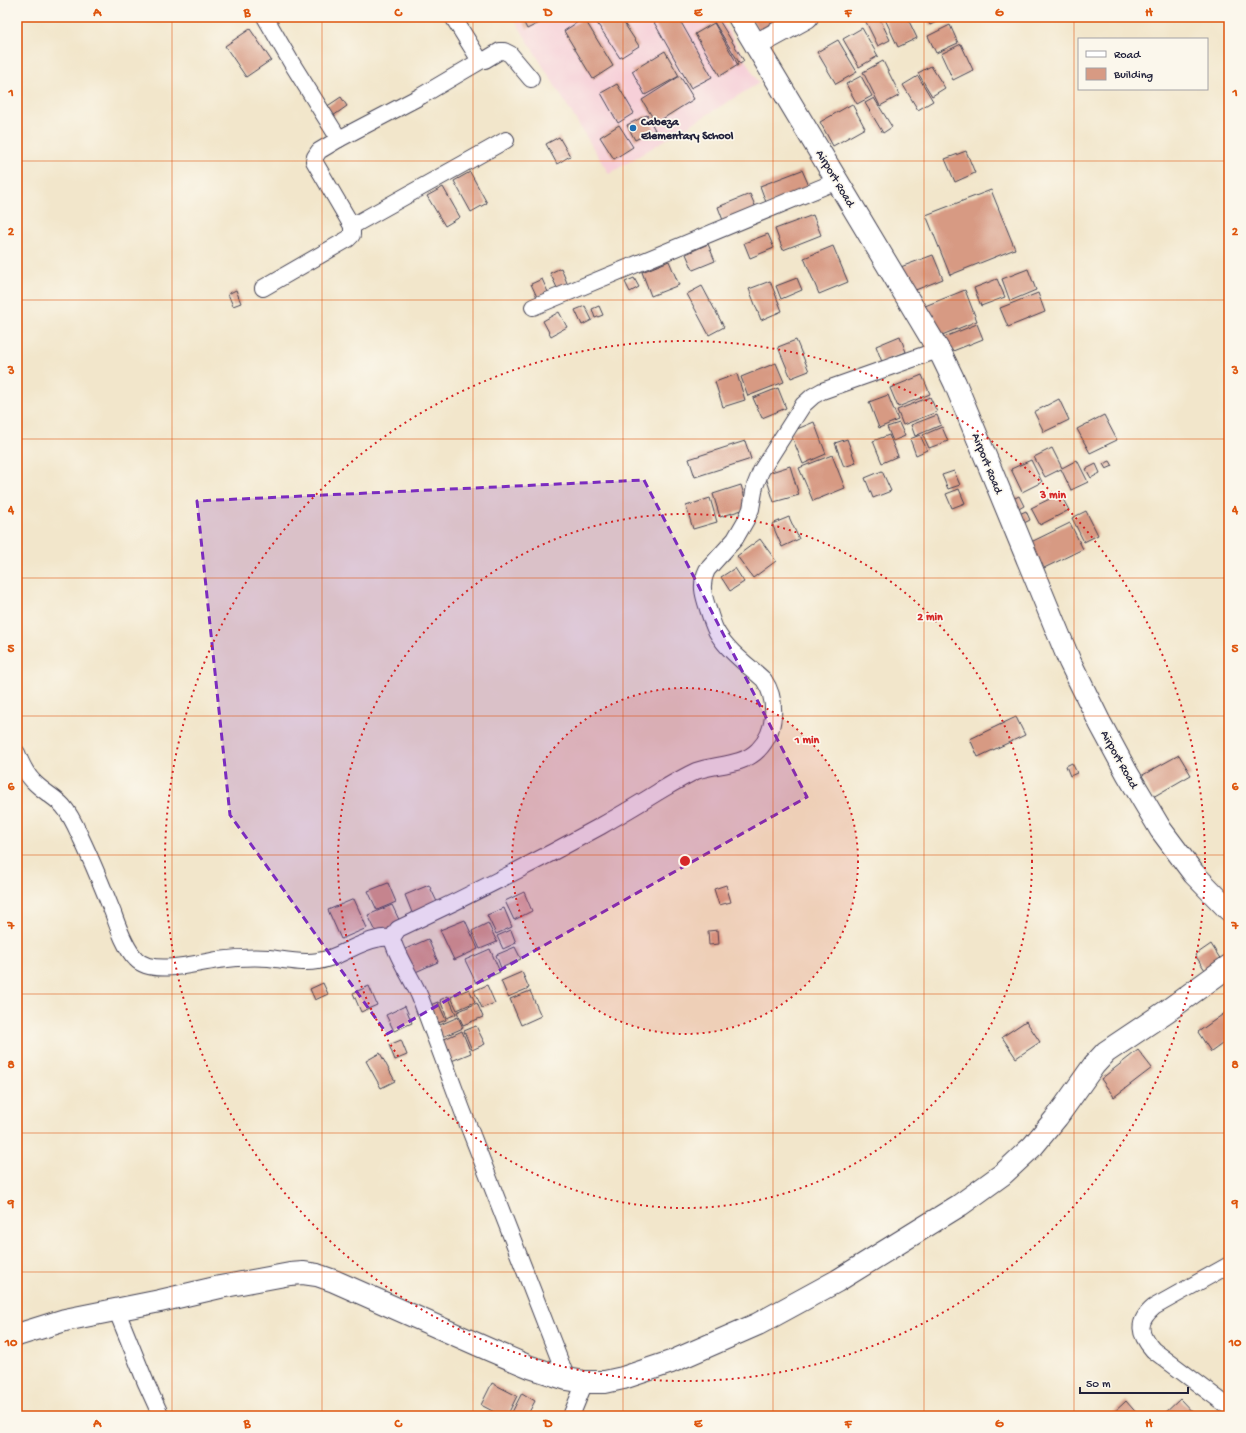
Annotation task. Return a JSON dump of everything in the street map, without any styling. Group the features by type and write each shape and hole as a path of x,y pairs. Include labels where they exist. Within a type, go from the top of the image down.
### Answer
{"street":[{"path":"265,17 338,139"},
{"path":"453,17 476,55 482,60"},
{"name":"Airport Road","path":"739,17 938,350 955,384 1070,662 1127,774 1161,830 1194,874 1229,910"},
{"path":"756,45 807,17"},
{"path":"264,288 348,240 352,233 352,226 314,161 319,151 338,139 422,96 500,51 510,54 531,79"},
{"path":"352,226 506,140"},
{"path":"533,307 837,181"},
{"path":"392,938 398,929 526,867 613,819 672,784 696,772 744,759 757,751 766,740 772,725 773,706 771,695 764,680 717,634 702,593 704,576 707,570 735,539 751,509 755,486 761,471 808,400 822,391 938,350"},
{"path":"17,753 22,765 34,782 59,802 69,814 90,857 120,932 132,955 142,964 169,967 246,958 268,958 288,961 317,962 367,941 378,938 392,938"},
{"path":"392,938 395,948 420,997 462,1112 576,1381 571,1416"},
{"path":"17,1335 65,1320 220,1287 302,1273 318,1275 334,1281 530,1366 576,1381 605,1382 623,1378 672,1362 758,1324 837,1281 960,1205 1003,1174 1033,1146 1061,1111 1094,1064 1106,1052 1167,1011 1229,966"},
{"path":"1229,1265 1146,1313 1142,1321 1141,1331 1144,1340 1153,1350 1229,1407"},
{"path":"116,1309 161,1416"}],"highlighted area":[{"path":"644,480 807,797 387,1034 230,815 197,501"}],"shaded area":[{"name":"Cabeza Elementary School","path":"513,17 720,17 759,83 609,174"}],"building":[{"path":"521,17 544,17 545,20 527,29"},
{"path":"593,17 620,17 639,46 620,58"},
{"path":"651,17 678,17 712,77 691,88"},
{"path":"711,17 717,17 744,61 740,64"},
{"path":"751,17 776,17 780,26 761,36"},
{"path":"879,17 890,40 878,46 864,18"},
{"path":"884,17 907,17 917,38 898,47"},
{"path":"926,17 947,17 930,25"},
{"path":"584,18 613,66 593,79 564,31"},
{"path":"714,23 738,65 720,76 695,34"},
{"path":"950,25 958,43 936,53 928,36"},
{"path":"862,28 878,56 859,67 843,39"},
{"path":"250,29 271,60 246,77 225,46"},
{"path":"838,40 857,72 836,84 817,52"},
{"path":"961,44 973,70 953,80 941,54"},
{"path":"665,51 679,76 645,95 632,71"},
{"path":"883,61 900,95 880,106 863,72"},
{"path":"931,66 945,88 932,96 918,73"},
{"path":"680,76 694,99 656,123 642,100"},
{"path":"861,76 872,96 857,104 846,84"},
{"path":"918,76 933,101 918,110 903,85"},
{"path":"617,84 634,113 618,123 601,93"},
{"path":"341,97 347,106 333,116 326,107"},
{"path":"874,98 892,127 883,133 865,103"},
{"path":"852,104 865,128 833,146 820,122"},
{"path":"647,115 655,130 635,140 627,125"},
{"path":"619,125 633,147 614,159 600,137"},
{"path":"559,137 570,156 557,164 546,144"},
{"path":"966,151 975,173 955,182 945,159"},
{"path":"802,170 810,188 767,205 760,186"},
{"path":"470,172 487,203 471,212 454,181"},
{"path":"443,187 460,217 445,226 427,196"},
{"path":"991,190 1015,249 950,275 926,215"},
{"path":"750,194 757,210 724,223 718,207"},
{"path":"813,215 821,235 783,250 775,229"},
{"path":"768,234 774,248 750,258 744,243"},
{"path":"708,244 715,261 693,270 686,254"},
{"path":"833,246 848,282 819,294 804,258"},
{"path":"933,255 943,279 908,293 898,268"},
{"path":"669,261 679,285 651,296 642,272"},
{"path":"561,268 569,288 559,292 550,273"},
{"path":"1028,269 1036,290 1010,301 1002,279"},
{"path":"634,278 639,287 630,292 625,282"},
{"path":"797,278 802,290 781,299 776,286"},
{"path":"542,279 548,292 537,297 531,284"},
{"path":"997,279 1005,297 981,306 974,288"},
{"path":"770,281 782,311 761,320 749,289"},
{"path":"702,286 724,327 709,335 687,294"},
{"path":"236,290 241,303 233,306 228,294"},
{"path":"965,290 977,321 937,337 925,306"},
{"path":"1038,293 1045,312 1008,327 1000,308"},
{"path":"585,306 592,320 582,325 575,310"},
{"path":"599,306 603,315 595,318 592,309"},
{"path":"559,312 567,327 551,336 543,321"},
{"path":"977,324 983,339 948,353 942,338"},
{"path":"900,336 906,352 882,362 876,346"},
{"path":"796,340 809,371 791,378 778,347"},
{"path":"776,363 784,382 748,396 741,377"},
{"path":"737,374 745,400 723,407 715,382"},
{"path":"922,375 930,394 898,407 890,388"},
{"path":"778,388 786,408 762,418 753,398"},
{"path":"888,395 898,420 879,428 869,402"},
{"path":"930,397 937,412 903,425 897,410"},
{"path":"1059,399 1069,420 1044,432 1034,412"},
{"path":"937,415 941,425 915,436 911,425"},
{"path":"1104,415 1117,440 1090,453 1077,429"},
{"path":"814,422 826,454 803,464 790,432"},
{"path":"899,423 905,436 893,441 887,427"},
{"path":"942,427 948,441 929,448 923,435"},
{"path":"889,435 898,456 882,463 873,441"},
{"path":"920,435 927,450 916,455 910,439"},
{"path":"847,439 856,463 844,467 835,443"},
{"path":"745,441 751,459 695,477 689,459"},
{"path":"1052,448 1062,468 1077,460 1088,482 1071,490 1061,469 1045,477 1034,457"},
{"path":"832,455 845,488 813,501 799,468"},
{"path":"1031,460 1042,482 1022,492 1011,469"},
{"path":"1110,461 1113,466 1106,469 1103,464"},
{"path":"1096,464 1100,473 1091,478 1086,469"},
{"path":"790,466 799,495 774,502 765,474"},
{"path":"882,471 891,491 873,498 865,478"},
{"path":"954,471 960,485 948,489 942,475"},
{"path":"741,485 748,508 720,517 713,494"},
{"path":"959,489 965,503 952,508 946,494"},
{"path":"1060,494 1069,510 1040,525 1031,508"},
{"path":"1019,496 1024,506 1017,510 1011,500"},
{"path":"710,498 717,522 693,529 686,506"},
{"path":"1026,511 1030,520 1022,524 1017,515"},
{"path":"1086,511 1098,535 1084,542 1072,518"},
{"path":"789,517 799,539 782,547 772,524"},
{"path":"1070,523 1083,549 1042,569 1029,543"},
{"path":"760,539 776,561 753,578 737,556"},
{"path":"735,568 744,582 730,591 721,577"},
{"path":"1016,717 1025,735 978,757 970,739"},
{"path":"1179,755 1191,775 1153,797 1141,776"},
{"path":"1072,763 1077,773 1070,776 1066,766"},
{"path":"388,883 396,902 377,910 368,891"},
{"path":"429,885 438,904 413,915 405,895"},
{"path":"726,885 731,902 719,905 714,889"},
{"path":"524,892 532,911 514,920 505,901"},
{"path":"354,899 367,928 341,939 328,910"},
{"path":"392,905 402,926 378,936 368,915"},
{"path":"504,908 512,927 496,934 487,915"},
{"path":"465,920 478,949 454,960 440,930"},
{"path":"488,923 497,942 480,949 472,931"},
{"path":"511,930 516,943 503,949 497,936"},
{"path":"718,930 719,944 709,945 708,931"},
{"path":"428,939 438,962 411,974 401,951"},
{"path":"1211,944 1221,960 1205,970 1195,955"},
{"path":"515,947 521,959 501,968 496,955"},
{"path":"490,949 500,972 476,983 465,960"},
{"path":"522,972 529,988 508,997 501,981"},
{"path":"323,983 328,994 315,1000 310,989"},
{"path":"487,985 495,1003 482,1008 474,991"},
{"path":"369,986 377,1005 361,1012 353,993"},
{"path":"469,989 475,1002 457,1010 451,997"},
{"path":"530,991 541,1016 521,1025 510,999"},
{"path":"448,996 456,1014 447,1018 440,1000"},
{"path":"438,1002 446,1020 433,1025 425,1007"},
{"path":"477,1003 483,1017 463,1025 457,1012"},
{"path":"405,1006 412,1023 394,1031 386,1015"},
{"path":"1229,1010 1229,1039 1211,1052 1198,1032"},
{"path":"458,1017 463,1028 438,1039 433,1028"},
{"path":"1026,1021 1040,1042 1016,1058 1002,1037"},
{"path":"476,1026 485,1044 472,1050 464,1031"},
{"path":"462,1031 471,1053 449,1062 440,1041"},
{"path":"401,1040 407,1055 395,1060 389,1045"},
{"path":"1138,1050 1152,1068 1114,1097 1101,1079"},
{"path":"380,1053 395,1081 381,1088 366,1061"},
{"path":"492,1383 517,1396 507,1416 502,1416 481,1405"},
{"path":"522,1393 535,1401 527,1416 510,1416"},
{"path":"1180,1399 1196,1416 1162,1416"},
{"path":"1126,1401 1139,1416 1110,1416"}],"place":[{"name":"Cabeza Elementary School","path":"633,128"}]}
